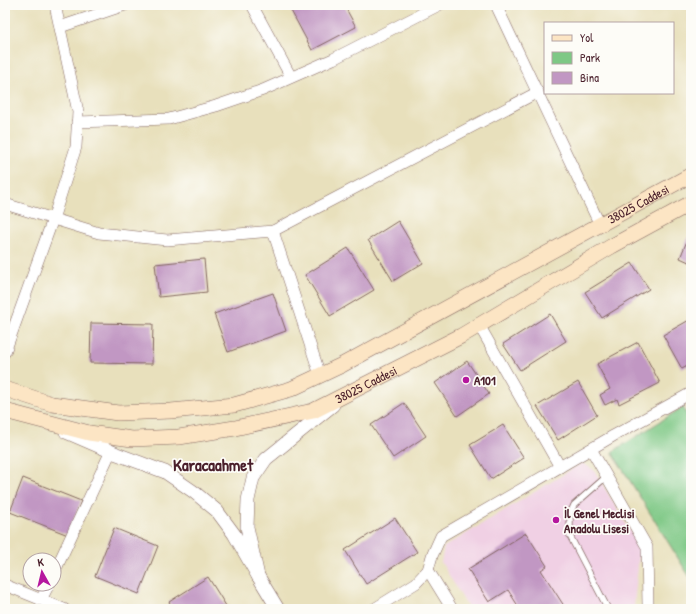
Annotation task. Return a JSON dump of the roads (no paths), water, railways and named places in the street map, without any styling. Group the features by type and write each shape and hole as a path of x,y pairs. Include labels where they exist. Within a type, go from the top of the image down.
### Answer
{"main road":[{"name":"38025 Caddesi","path":"5,389 52,404 118,412 171,411 234,405 291,389 342,365 691,175"},
{"name":"38025 Caddesi","path":"5,411 89,433 132,439 178,437 235,428 313,411 461,336 612,246 690,204"}],"street":[{"path":"5,352 53,219 76,147 78,112 55,5"},
{"path":"60,27 125,5"},
{"path":"252,5 292,77"},
{"path":"77,122 169,119 216,106 263,90 333,59 439,5"},
{"path":"496,5 600,225"},
{"path":"5,204 99,233 167,240 273,231 538,92"},
{"path":"273,231 320,375"},
{"path":"479,325 560,467"},
{"path":"258,576 247,527 248,500 253,478 266,459 346,394"},
{"path":"374,609 416,583 428,570 432,556 441,536 591,449 690,398"},
{"path":"38,420 165,472 194,492 217,511 234,534 278,609"},
{"path":"591,449 647,547 648,606 650,609"},
{"path":"62,557 111,451"},
{"path":"428,570 452,609"},
{"path":"5,586 64,609"},
{"path":"41,600 45,592"}],"lane":[{"path":"606,476 574,505 570,514 570,536 608,609"}],"place":[{"name":"A101","path":"466,380"},
{"name":"İl Genel Meclisi Anadolu Lisesi","path":"556,520"}],"district":[{"name":"Karacaahmet","path":"213,465"}]}
